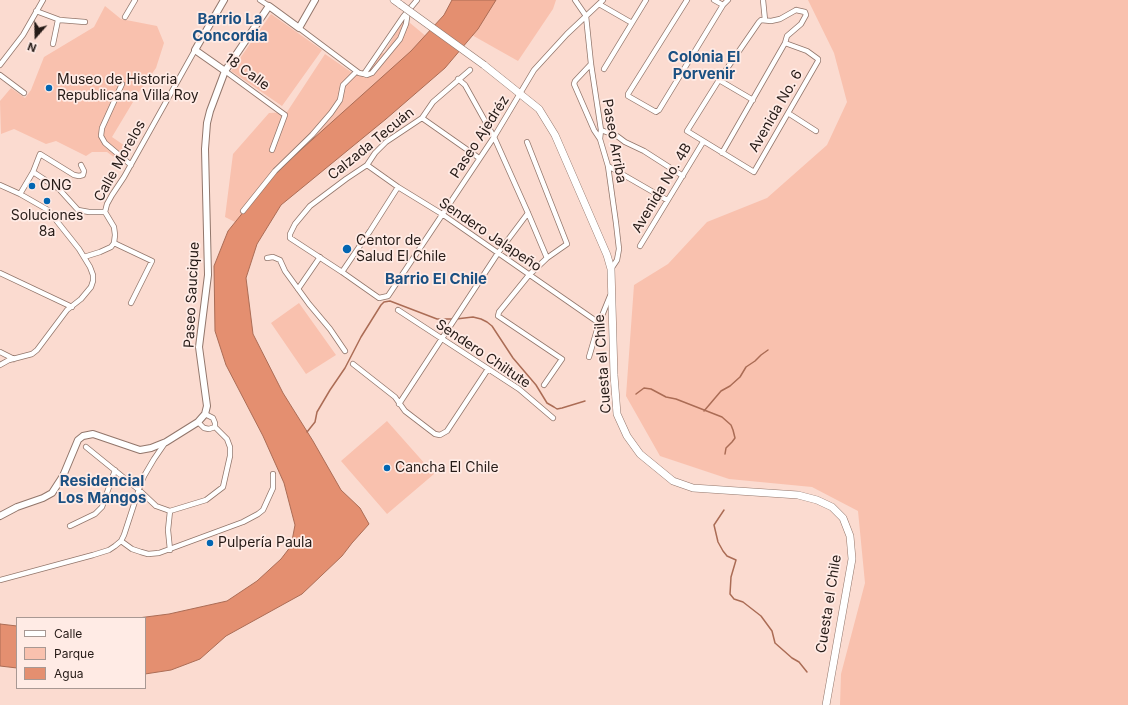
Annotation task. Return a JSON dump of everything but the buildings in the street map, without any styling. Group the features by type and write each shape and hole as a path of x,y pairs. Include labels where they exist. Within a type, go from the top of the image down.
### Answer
{"main road":[{"name":"Cuesta el Chile","path":"394,0 484,66 538,109 555,135 607,255 611,269 614,375 617,414 627,436 640,454 672,481 693,488 798,496 817,500 832,507 843,518 850,536 852,559 826,705"}],"street":[{"path":"0,65 23,35 43,0"},
{"path":"125,17 135,0"},
{"name":"Calle Morelos","path":"114,243 114,227 105,212 112,195 131,165 224,0"},
{"path":"260,0 356,72 367,75 372,73 400,39 406,24 408,11"},
{"path":"299,28 315,0"},
{"path":"364,74 417,0"},
{"path":"576,0 586,16"},
{"path":"604,69 646,0"},
{"path":"687,0 628,94 628,96 656,112 660,110 723,5 728,0"},
{"path":"714,0 723,5"},
{"path":"763,0 765,20"},
{"path":"601,2 632,23"},
{"name":"Paseo Ajedréz","path":"342,272 379,298 388,296 494,136 534,70 567,34 601,2"},
{"name":"Paseo Saucique","path":"205,414 207,406 199,347 208,275 206,136 210,111 225,71 269,6"},
{"path":"796,10 805,12 806,15 801,24 786,36 785,43 722,153 687,131 719,80 759,22 765,20 771,21 780,19 796,10"},
{"path":"36,12 58,20 85,22"},
{"name":"Paseo Arriba","path":"586,16 600,139 608,166 619,249 617,260 611,269"},
{"path":"53,44 58,20"},
{"name":"Avenida No. 6","path":"722,153 754,172 818,61 818,59 807,51 785,43"},
{"name":"18 Calle","path":"195,50 285,115 272,150"},
{"path":"591,64 574,84 594,130 600,139"},
{"name":"Calzada Tecuán","path":"320,257 290,238 290,234 295,224 310,206 367,165 374,152 386,142 422,118 433,102 470,70"},
{"path":"243,211 275,171 312,135 331,113 340,100 343,85 356,72"},
{"path":"0,75 24,93"},
{"path":"458,79 465,84 494,136 547,258"},
{"path":"719,80 752,100"},
{"path":"122,84 102,128 101,136 105,143 131,165"},
{"path":"788,113 816,130"},
{"path":"422,118 479,158"},
{"path":"600,130 617,136 624,142 644,151 682,176"},
{"path":"527,142 567,244 547,258 529,275 499,312 498,316 562,359 544,385"},
{"name":"Avenida No. 4B","path":"640,246 703,142"},
{"path":"20,194 33,172 40,154 74,175 83,175 84,171 81,165"},
{"name":"Sendero Jalapeño","path":"367,165 398,187 442,214 599,323"},
{"path":"608,166 668,200"},
{"path":"33,172 59,189 78,210 88,212 105,212"},
{"path":"0,184 48,210 74,241 93,275 91,287 81,299 67,310 32,354 0,365"},
{"path":"298,289 320,257 342,272 370,232 398,187"},
{"path":"399,404 498,253 528,212"},
{"path":"84,257 111,247 114,243 152,261 131,303"},
{"path":"267,258 273,257 280,260 285,271 345,351"},
{"path":"0,274 72,307"},
{"path":"589,356 599,323 611,293"},
{"name":"Sendero Chiltute","path":"398,310 519,389 553,418"},
{"path":"0,352 14,359"},
{"path":"353,364 395,397 405,411 434,434 440,435 448,431 488,369"},
{"path":"0,516 17,507 43,498 52,493 63,476 78,440 83,436 93,434 140,450 151,448 166,442 198,422 205,414 212,418 215,422 215,427 227,439 230,447 230,456 224,487 206,500 170,511 156,506 139,490 86,447"},
{"path":"198,422 204,428 209,429 215,427"},
{"path":"0,580 109,550 121,541 141,483 154,458 166,442"},
{"path":"70,526 96,514 102,507 115,470"},
{"path":"121,541 132,549 148,554 160,553 243,522 263,510 273,488 273,474"},
{"path":"170,511 168,530 170,550"}],"green space":[{"path":"481,0 556,0 553,9 518,61 463,30"},
{"path":"808,0 1128,0 1128,705 840,705 841,674 865,583 858,511 812,487 729,479 660,456 626,396 634,285 668,264 707,222 767,198 827,145 847,102 834,53"},
{"path":"105,6 121,19 157,26 164,43 156,68 139,92 112,137 128,148 122,163 107,152 92,152 86,156 56,141 46,144 14,129 1,134 0,101 11,88 25,98 31,90 44,57 94,27"},
{"path":"271,14 322,50 282,106 231,71"},
{"path":"404,18 433,42 310,149 235,222 225,217 233,154 269,113 287,112 325,54 354,74 364,70 375,57 385,52"},
{"path":"299,303 336,355 306,374 271,323"},
{"name":"Cancha El Chile","path":"387,421 434,474 387,514 341,461"}],"water":[{"path":"452,0 496,0 478,29 445,68 386,119 281,205 257,244 246,278 253,334 283,393 341,490 360,508 369,524 342,556 302,594 226,636 200,659 171,670 146,674 146,617 169,614 227,601 257,581 281,559 291,546 295,525 284,483 263,436 226,365 215,331 214,266 228,231 274,174 411,51 444,15"},
{"path":"0,624 16,626 16,668 0,666"}],"waterway":[{"path":"307,432 315,422 317,412 345,368 361,337 384,302 390,301 437,319 452,319"},
{"path":"456,319 473,317 481,319 492,326 513,358 536,385 547,403 557,409 585,401"},
{"path":"704,411 721,391 730,386 740,377 746,367 768,350"},
{"path":"636,394 644,388 651,389 666,397 676,399 722,417 731,425 735,438 726,448 725,454"},
{"path":"724,510 714,525 718,542 723,551 727,556 736,560 731,577 730,594 734,599 743,602 761,616 772,631 775,643 792,658 799,662 807,672"}],"place":[{"name":"Museo de Historia Republicana Villa Roy","path":"49,88"},
{"name":"ONG","path":"32,186"},
{"name":"Soluciones 8a","path":"47,201"},
{"name":"Centor de Salud El Chile","path":"347,249"},
{"name":"Cancha El Chile","path":"387,468"},
{"name":"Pulpería Paula","path":"210,543"}],"district":[{"name":"Barrio La Concordia","path":"230,28"},
{"name":"Colonia El Porvenir","path":"704,66"},
{"name":"Barrio El Chile","path":"436,279"},
{"name":"Residencial Los Mangos","path":"102,490"}]}
